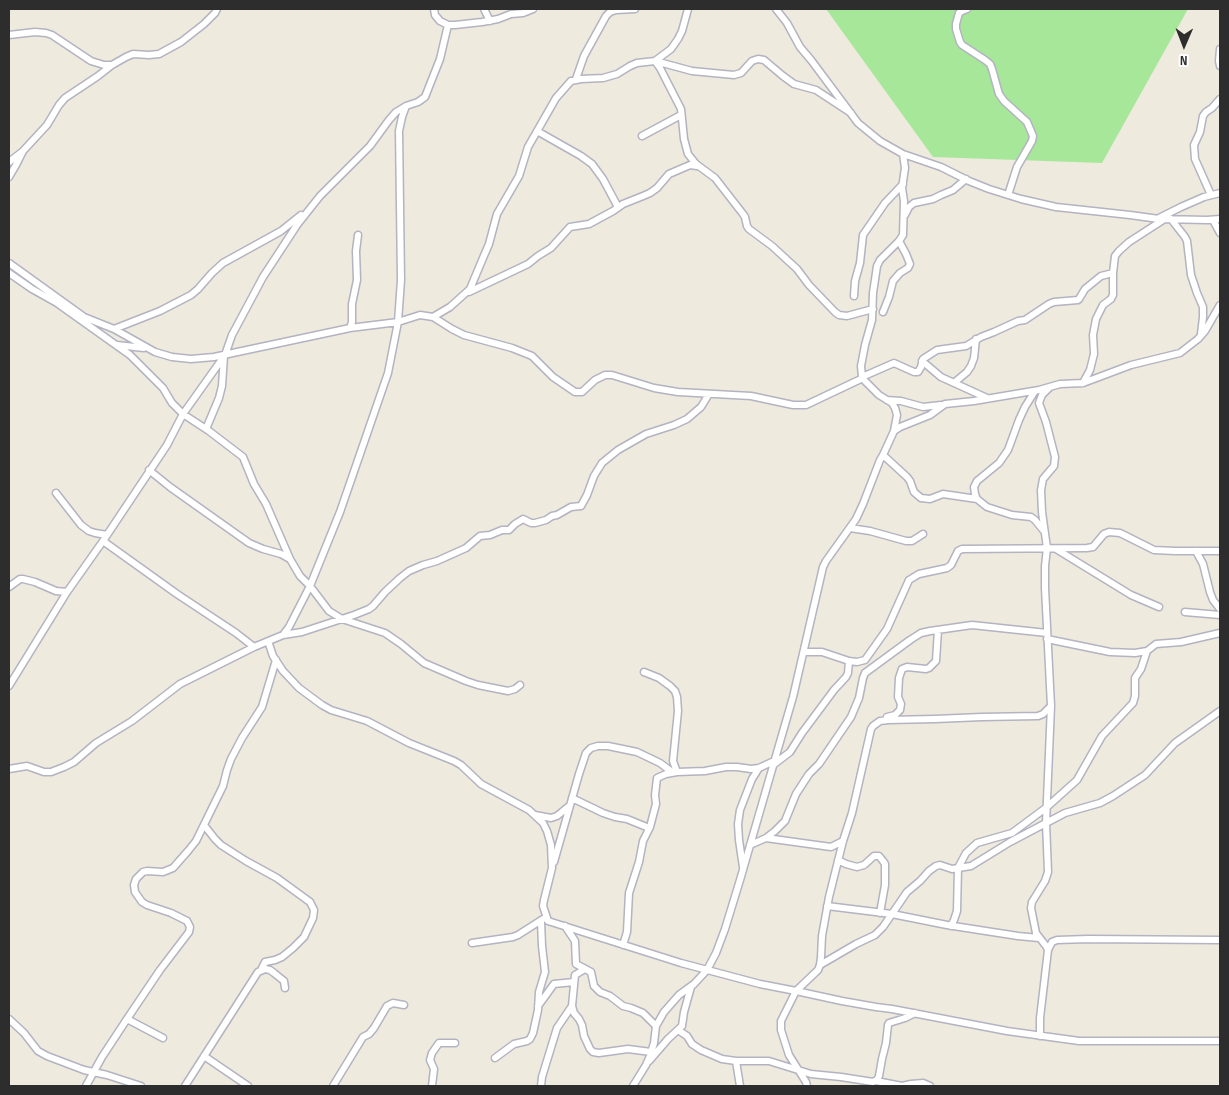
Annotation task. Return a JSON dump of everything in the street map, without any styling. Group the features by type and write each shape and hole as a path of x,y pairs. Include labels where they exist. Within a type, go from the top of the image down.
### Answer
{"street":[{"path":"9,162 23,151 43,129 66,98 126,56 133,54 154,55 181,42 194,33 218,9"},
{"path":"434,9 440,21 448,25 470,24 510,14 523,13 533,9"},
{"path":"484,9 490,20"},
{"path":"576,79 584,56 606,16 616,10 635,9"},
{"path":"655,62 671,49 678,39 688,9"},
{"path":"776,9 787,23 800,47 812,60 858,123 880,141 903,154 941,167 1008,195 1056,207 1165,219 1217,219 1220,233"},
{"path":"967,9 959,14 956,24 960,42 990,64 999,94 1027,122 1033,136 1017,166 1008,195"},
{"path":"9,686 67,592 105,538 166,445 183,414 224,355 232,335 284,244 320,196 370,146 396,112 425,97 440,58 448,25"},
{"path":"9,36 34,32 46,33 92,61 104,65 112,65"},
{"path":"1220,49 1220,66"},
{"path":"469,292 489,244 497,214 517,179 526,151 556,98 569,83 576,79 602,78 616,74 637,63 655,62 692,71 734,75 741,73 752,61 762,60 790,81 799,86 816,90 851,113"},
{"path":"655,62 679,104 688,154 698,166 715,178 743,214 749,229 772,246 839,315 847,316 873,309"},
{"path":"1211,195 1195,159 1194,146 1200,132 1203,116 1220,99"},
{"path":"283,635 310,586 340,512 388,374 398,322 402,280 399,131 406,106"},
{"path":"642,136 682,115"},
{"path":"537,131 592,164 603,179 618,207"},
{"path":"9,177 23,151"},
{"path":"646,1065 654,1043 656,1026 664,1012 679,995 707,970 716,953 743,871 793,697 823,567 850,528 863,504 880,460 894,431 897,415 895,408 892,403 870,387 863,377 861,366 872,320 877,266 888,250 902,236 905,168 903,154"},
{"path":"433,317 469,292 531,262 551,248 570,227 589,224 623,204 657,188 670,174 690,165 698,166"},
{"path":"903,218 909,206 941,196 953,190 966,179"},
{"path":"854,296 864,235 885,203 903,184"},
{"path":"1083,383 1090,370 1094,354 1093,335 1096,319 1103,306 1113,295 1113,273 1119,250 1181,207 1220,193"},
{"path":"114,329 160,311 191,295 223,263 276,234 309,209"},
{"path":"1165,219 1187,241 1191,275 1203,307 1201,335"},
{"path":"350,328 357,280 356,251 358,235"},
{"path":"883,312 889,297 892,281 908,268 910,264 899,241"},
{"path":"9,263 80,314 114,329 162,355 192,359 224,355 350,328 398,322 420,314 433,317 464,335 512,348 532,356 553,377 575,392 582,392 595,380 604,375 612,375 654,388 678,392 751,396 793,405 806,405 894,363 916,373 919,372 923,358 937,350 966,346 976,339 1018,321 1025,320 1054,302 1078,300 1085,289 1102,276 1113,273"},
{"path":"9,273 57,303 130,355 156,380 172,403 183,414 242,457 254,484 266,504 290,559 300,576 328,610 342,619 385,633 424,663 466,681 508,691 520,685"},
{"path":"886,399 923,407 974,401 1065,384 1083,383 1131,365 1180,353 1201,335 1220,305"},
{"path":"442,322 450,307"},
{"path":"955,382 972,366 976,339"},
{"path":"117,345 148,348"},
{"path":"206,429 222,386 224,355"},
{"path":"922,362 941,376 988,398"},
{"path":"1048,950 1035,930 1031,905 1048,872 1046,823 1051,706 1045,566 1047,548 1042,512 1041,485 1043,479 1054,466 1055,457 1039,404 1042,395 1049,388"},
{"path":"977,499 974,487 976,483 1000,463 1008,450 1025,407 1035,391"},
{"path":"9,769 27,766 44,772 51,772 64,767 74,762 96,743 132,721 180,684 268,641 342,619 372,607 400,578 409,572 466,548 480,536 509,530 523,519 534,523 546,520 571,507 581,506 602,463 618,450 646,434 687,419 701,406 709,394"},
{"path":"894,431 930,415 942,405"},
{"path":"883,456 907,477 914,492 922,498 943,494 977,499 987,506 1012,516 1032,517 1045,532"},
{"path":"149,470 249,543 290,559"},
{"path":"56,493 81,525 105,538 177,594 254,647"},
{"path":"850,528 870,531 906,541 912,541 923,534"},
{"path":"804,652 822,652 849,661 860,662 865,660 888,629 909,580 919,574 947,568 958,551 967,548 1090,548 1104,534 1109,532 1120,533 1154,550 1175,552 1220,551"},
{"path":"1055,548 1131,594 1159,607"},
{"path":"1196,551 1203,564 1213,600 1220,610"},
{"path":"9,587 20,579 24,579 56,591 67,592"},
{"path":"1185,612 1220,615"},
{"path":"750,845 766,838 784,821 791,803 808,774 819,764 851,717 859,698 865,673 920,633 972,625 1047,636 1110,652 1135,653 1147,650 1156,644 1181,642 1220,633"},
{"path":"807,1086 789,1055 780,1026 781,1021 796,991 818,970 820,965 827,906 852,813 872,724 875,720 895,715 900,710 901,704 898,697 899,678 902,669 907,667 926,669 936,661 938,630"},
{"path":"268,641 272,653 283,671 299,688 322,705 331,710 367,721 409,743 452,760 461,765 485,787 529,810 542,823 550,838 552,868"},
{"path":"951,926 956,911 958,868 966,853 974,844 1012,833 1047,808 1077,780 1102,736 1132,703 1135,696 1135,678 1141,669 1147,650"},
{"path":"86,1086 127,1018 189,932 190,927 183,918 142,902 135,892 134,882 143,872 150,870 166,872 173,868 193,845 223,786 231,759 262,707 276,660"},
{"path":"623,945 627,932 629,892 639,862 642,842 649,828 656,804 656,779 674,772 705,771 732,767 751,770 774,763 790,752 834,690 846,677 849,661"},
{"path":"644,672 659,678 675,691 678,711 673,761 674,772"},
{"path":"871,732 875,724 880,721 1038,716 1051,706"},
{"path":"820,965 875,935 883,927 907,892 936,866 964,868 976,864 1010,842 1065,813 1092,806 1113,796 1145,775 1175,743 1220,711"},
{"path":"495,1058 514,1044 530,1040 533,1033 539,992 545,972 542,946 544,900 569,806 586,753 591,748 598,746 608,746 637,752 674,772"},
{"path":"743,871 738,824 740,810 758,768"},
{"path":"572,798 603,813 627,819 649,828"},
{"path":"534,815 551,818 562,813 569,806"},
{"path":"185,1086 256,974 261,970 265,962 282,958 304,938 314,913 310,902 277,878 246,861 221,844 204,825"},
{"path":"766,838 830,848 843,841"},
{"path":"838,860 857,867 864,865 874,856 879,856 883,861 885,864 885,885 880,913"},
{"path":"827,906 892,914 951,926 1039,938"},
{"path":"544,919 623,945 760,984 1007,1031 1079,1041 1220,1040"},
{"path":"472,942 514,937 544,919"},
{"path":"565,926 575,941 576,963 578,966 591,972 593,985 600,992 610,996 623,1006 643,1013 656,1026"},
{"path":"1040,1036 1040,1018 1048,950 1053,941 1088,938 1220,940"},
{"path":"585,969 575,975 572,1006 582,1025 584,1036 591,1050 599,1053 628,1049 651,1052"},
{"path":"261,970 274,973 284,981 285,988"},
{"path":"538,1006 554,984 574,982"},
{"path":"633,1086 646,1065 683,1024 691,986"},
{"path":"333,1086 363,1037 374,1028 388,1006 393,1003 404,1005"},
{"path":"541,1086 557,1028 572,1006"},
{"path":"876,1081 879,1076 888,1025 892,1021 915,1013"},
{"path":"127,1018 162,1038"},
{"path":"9,1019 40,1052 51,1058 141,1086"},
{"path":"678,1030 701,1050 722,1059 769,1061 811,1074 869,1082 876,1081 902,1086 923,1083 930,1086"},
{"path":"433,1086 434,1069 430,1056 439,1043 455,1043"},
{"path":"204,1056 248,1086"},
{"path":"736,1061 740,1086"}],"green space":[{"path":"826,9 1188,9 1102,163 933,157"}]}
